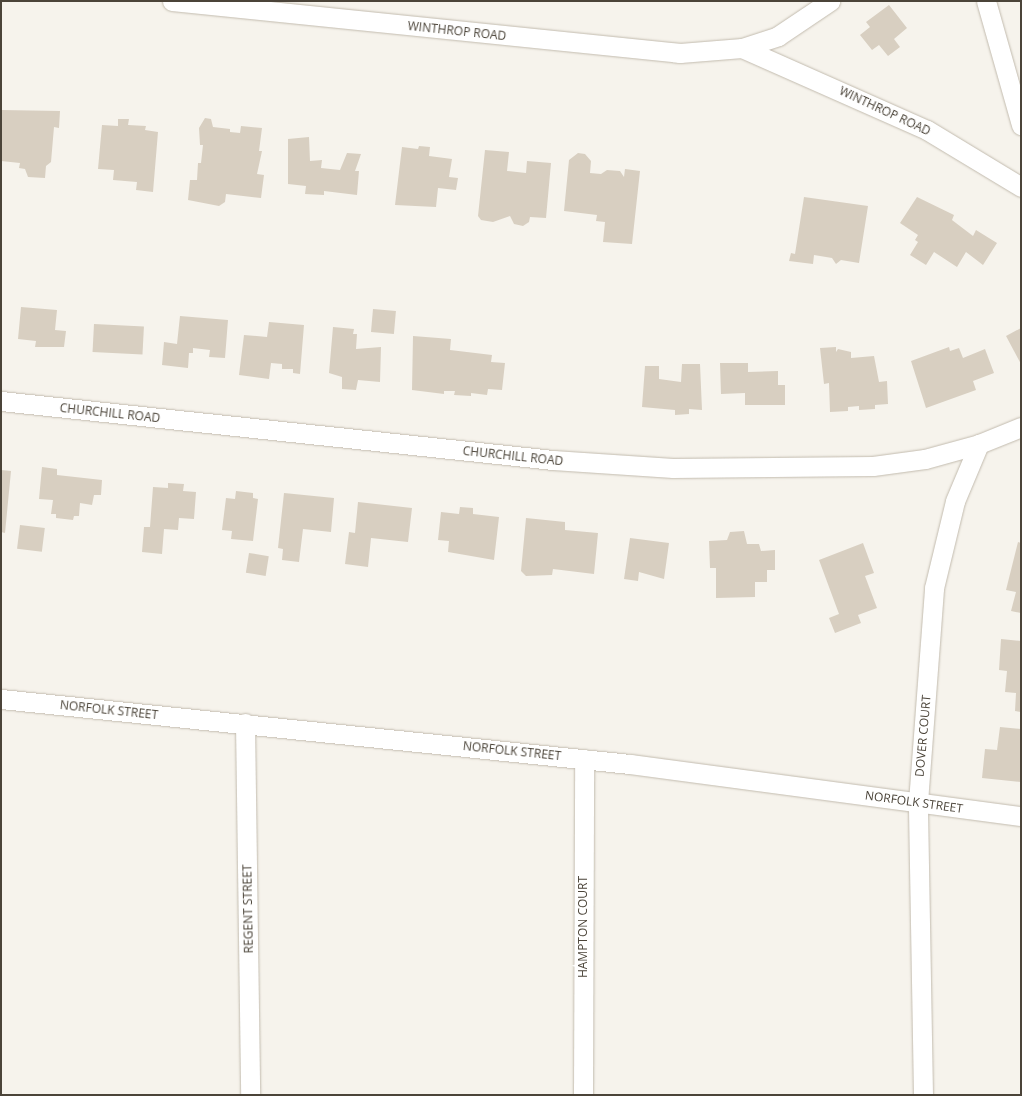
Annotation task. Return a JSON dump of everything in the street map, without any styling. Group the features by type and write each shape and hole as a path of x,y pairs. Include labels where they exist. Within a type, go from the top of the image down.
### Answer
{"street":[{"name":"WINTHROP ROAD","path":"172,1 680,54 742,48 778,36 830,1"},
{"path":"986,1 1021,125"},
{"name":"WINTHROP ROAD","path":"742,48 927,130 1021,187"},
{"name":"CHURCHILL ROAD","path":"1,401 553,460 673,468 873,466 925,459 979,444 1021,428"},
{"name":"DOVER COURT","path":"923,1095 918,802 934,588 955,501 979,444"},
{"name":"NORFOLK STREET","path":"1,698 584,759 1021,816"},
{"name":"REGENT STREET","path":"245,724 250,1095"},
{"name":"HAMPTON COURT","path":"583,1095 584,759"}],"building":[{"path":"889,5 907,28 894,39 900,47 888,56 879,45 872,50 860,35 870,27 866,22"},
{"path":"1,110 60,111 59,128 54,127 51,162 46,166 45,178 28,177 25,169 19,168 20,163 1,161"},
{"path":"205,118 211,119 213,127 230,129 230,132 240,133 241,126 262,128 259,151 262,151 257,174 264,175 261,198 226,194 225,202 219,206 188,200 190,180 197,180 198,163 201,163 203,145 200,145 199,128"},
{"path":"118,119 129,119 128,125 146,126 145,130 158,132 153,192 136,190 137,182 113,180 114,170 98,169 102,125 118,126"},
{"path":"309,137 310,161 322,160 321,168 340,170 347,153 361,154 355,171 359,171 357,195 324,191 324,195 305,194 306,186 288,184 288,139"},
{"path":"419,146 430,147 429,156 452,159 449,177 458,178 456,190 438,188 436,207 395,205 402,147 418,149"},
{"path":"485,150 509,152 507,171 526,173 527,161 551,163 546,218 530,217 529,222 523,226 514,224 510,216 493,222 481,220 478,216"},
{"path":"578,153 585,154 591,161 590,173 601,174 607,170 620,171 624,177 625,169 640,171 632,244 603,242 605,222 596,221 597,215 564,211 569,160"},
{"path":"804,197 868,206 859,263 841,260 836,264 832,258 814,255 813,264 789,261 791,253 795,254"},
{"path":"917,197 954,215 952,220 973,236 976,230 997,243 983,265 966,252 957,267 934,252 926,265 910,255 918,242 915,240 918,235 900,223"},
{"path":"21,307 57,310 55,330 66,331 64,347 35,347 36,341 18,339"},
{"path":"373,309 396,311 394,334 371,332"},
{"path":"180,316 228,320 225,358 209,357 210,350 193,348 193,353 189,353 188,368 162,365 164,342 177,344"},
{"path":"269,322 304,325 300,374 293,373 293,369 282,369 282,364 271,363 269,379 239,375 244,335 267,337"},
{"path":"94,324 144,327 142,355 93,352"},
{"path":"333,327 354,329 353,334 357,334 356,349 381,347 380,382 358,380 356,390 342,389 342,377 329,373"},
{"path":"1021,328 1021,364 1006,336"},
{"path":"413,336 451,339 450,350 492,355 491,362 505,363 502,390 488,389 487,395 471,393 471,396 454,395 455,391 444,391 444,394 412,390"},
{"path":"836,347 836,352 838,349 851,352 851,358 874,356 879,382 887,381 888,404 875,405 875,409 859,410 859,406 848,407 848,411 830,412 829,383 824,384 820,348"},
{"path":"949,347 950,351 959,348 963,358 985,349 994,373 973,381 976,390 926,408 911,361"},
{"path":"720,363 748,363 748,372 778,371 778,385 785,385 785,405 745,405 745,393 721,394"},
{"path":"682,364 700,364 702,410 689,409 689,414 675,415 675,410 642,407 645,366 659,366 659,379 681,382"},
{"path":"42,467 57,469 57,475 102,480 101,495 94,495 92,505 80,503 79,516 74,516 73,520 56,518 56,514 51,514 53,500 39,499"},
{"path":"1,470 11,471 5,533 1,532"},
{"path":"168,483 184,484 183,491 196,492 194,519 179,518 178,530 164,529 162,554 142,552 144,527 150,527 153,487 168,488"},
{"path":"236,491 253,493 253,498 258,499 253,541 231,539 232,531 222,530 226,498 235,499"},
{"path":"284,493 334,498 331,532 303,529 299,562 282,560 283,549 278,548"},
{"path":"358,502 412,508 408,542 371,538 368,567 345,564 349,532 355,533"},
{"path":"460,507 473,508 473,514 499,517 494,560 448,552 449,541 438,540 441,512 459,514"},
{"path":"526,518 565,522 565,530 598,533 594,574 553,569 552,575 526,576 521,571"},
{"path":"20,525 45,528 42,552 17,549"},
{"path":"744,531 747,544 759,544 761,551 775,550 775,570 767,570 767,582 755,582 755,597 716,598 716,568 710,568 709,541 727,540 730,532"},
{"path":"630,538 669,543 664,579 639,572 638,581 624,579"},
{"path":"1018,542 1021,543 1021,613 1011,611 1016,592 1006,590"},
{"path":"863,543 874,573 865,576 877,608 858,615 861,623 835,633 829,618 839,614 819,560"},
{"path":"249,553 269,556 266,576 246,573"},
{"path":"1001,639 1021,641 1021,712 1015,711 1016,693 1005,692 1007,671 999,670"},
{"path":"1000,727 1021,729 1021,782 982,778 985,749 997,750"}]}
